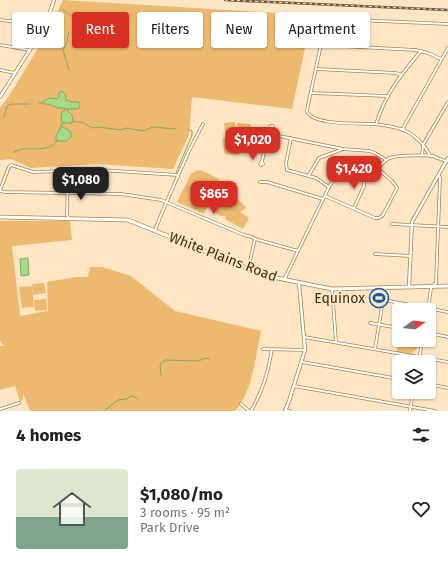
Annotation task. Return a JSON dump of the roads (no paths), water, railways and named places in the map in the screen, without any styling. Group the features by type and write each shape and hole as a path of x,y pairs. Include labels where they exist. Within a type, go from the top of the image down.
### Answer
{"main road":[{"name":"White Plains Road","path":"0,217 123,219 155,230 269,277 332,290 409,286 448,286"}],"street":[{"path":"50,0 54,1 50,12"},
{"path":"0,20 12,21"},
{"path":"370,21 448,24"},
{"path":"0,45 30,50 0,97"},
{"path":"321,48 307,112 312,117 336,122 376,124 402,130 411,134 423,145 430,156"},
{"path":"361,48 421,51 442,59"},
{"path":"402,130 448,48"},
{"path":"376,124 387,96 401,75 421,51"},
{"path":"316,69 396,73 401,75"},
{"path":"0,70 15,73"},
{"path":"310,93 387,96"},
{"path":"422,156 423,145 448,102"},
{"path":"155,230 178,175 203,124"},
{"path":"262,161 271,129"},
{"path":"269,134 343,149 370,151 386,160"},
{"path":"291,138 286,168 288,170 319,179 329,187"},
{"path":"309,175 319,158 343,149"},
{"path":"284,281 329,187 338,176 374,170 386,160 393,157 430,156 447,160 413,220 409,286"},
{"path":"178,175 100,170 32,172 12,165 9,167 1,184 0,191 67,194 121,194 167,201 244,235 298,251"},
{"path":"325,196 375,218 379,218 396,192 397,188 377,168"},
{"path":"68,171 67,215 69,218"},
{"path":"354,208 364,186 363,172"},
{"path":"429,303 433,286 436,283 439,175"},
{"path":"260,182 267,182 323,199"},
{"path":"392,224 448,227"},
{"path":"248,269 255,239"},
{"path":"375,254 410,256"},
{"path":"290,411 285,411 305,350 299,283"},
{"path":"375,349 385,288"},
{"path":"332,290 336,343"},
{"path":"384,300 399,303"},
{"path":"436,310 448,312"},
{"path":"370,323 392,327"},
{"path":"436,334 448,337"},
{"path":"304,337 408,355"},
{"path":"263,349 305,350"},
{"path":"241,404 250,411 260,396 266,380 272,349"},
{"path":"436,360 448,362"},
{"path":"302,362 392,378"},
{"path":"436,385 448,388"},
{"path":"294,386 435,411"},
{"path":"410,411 412,399"},
{"path":"1,410 19,403"}],"waterway":[{"path":"62,9 72,17"},
{"path":"69,32 66,45 63,50 69,70"},
{"path":"4,117 7,106 12,104 30,104"},
{"path":"73,121 84,123 92,128 98,127 121,130 126,128 143,131 153,127 176,129"},
{"path":"61,126 63,122"},
{"path":"176,173 192,135 192,131 189,130"},
{"path":"14,152 23,149 47,148 54,144 57,140"},
{"path":"161,375 160,364 165,360 198,361 206,358 209,359"},
{"path":"104,411 118,400 126,399 131,396 137,398"}],"railway":[{"path":"225,0 448,10"}],"place":[{"name":"Equinox","path":"379,298"}]}
